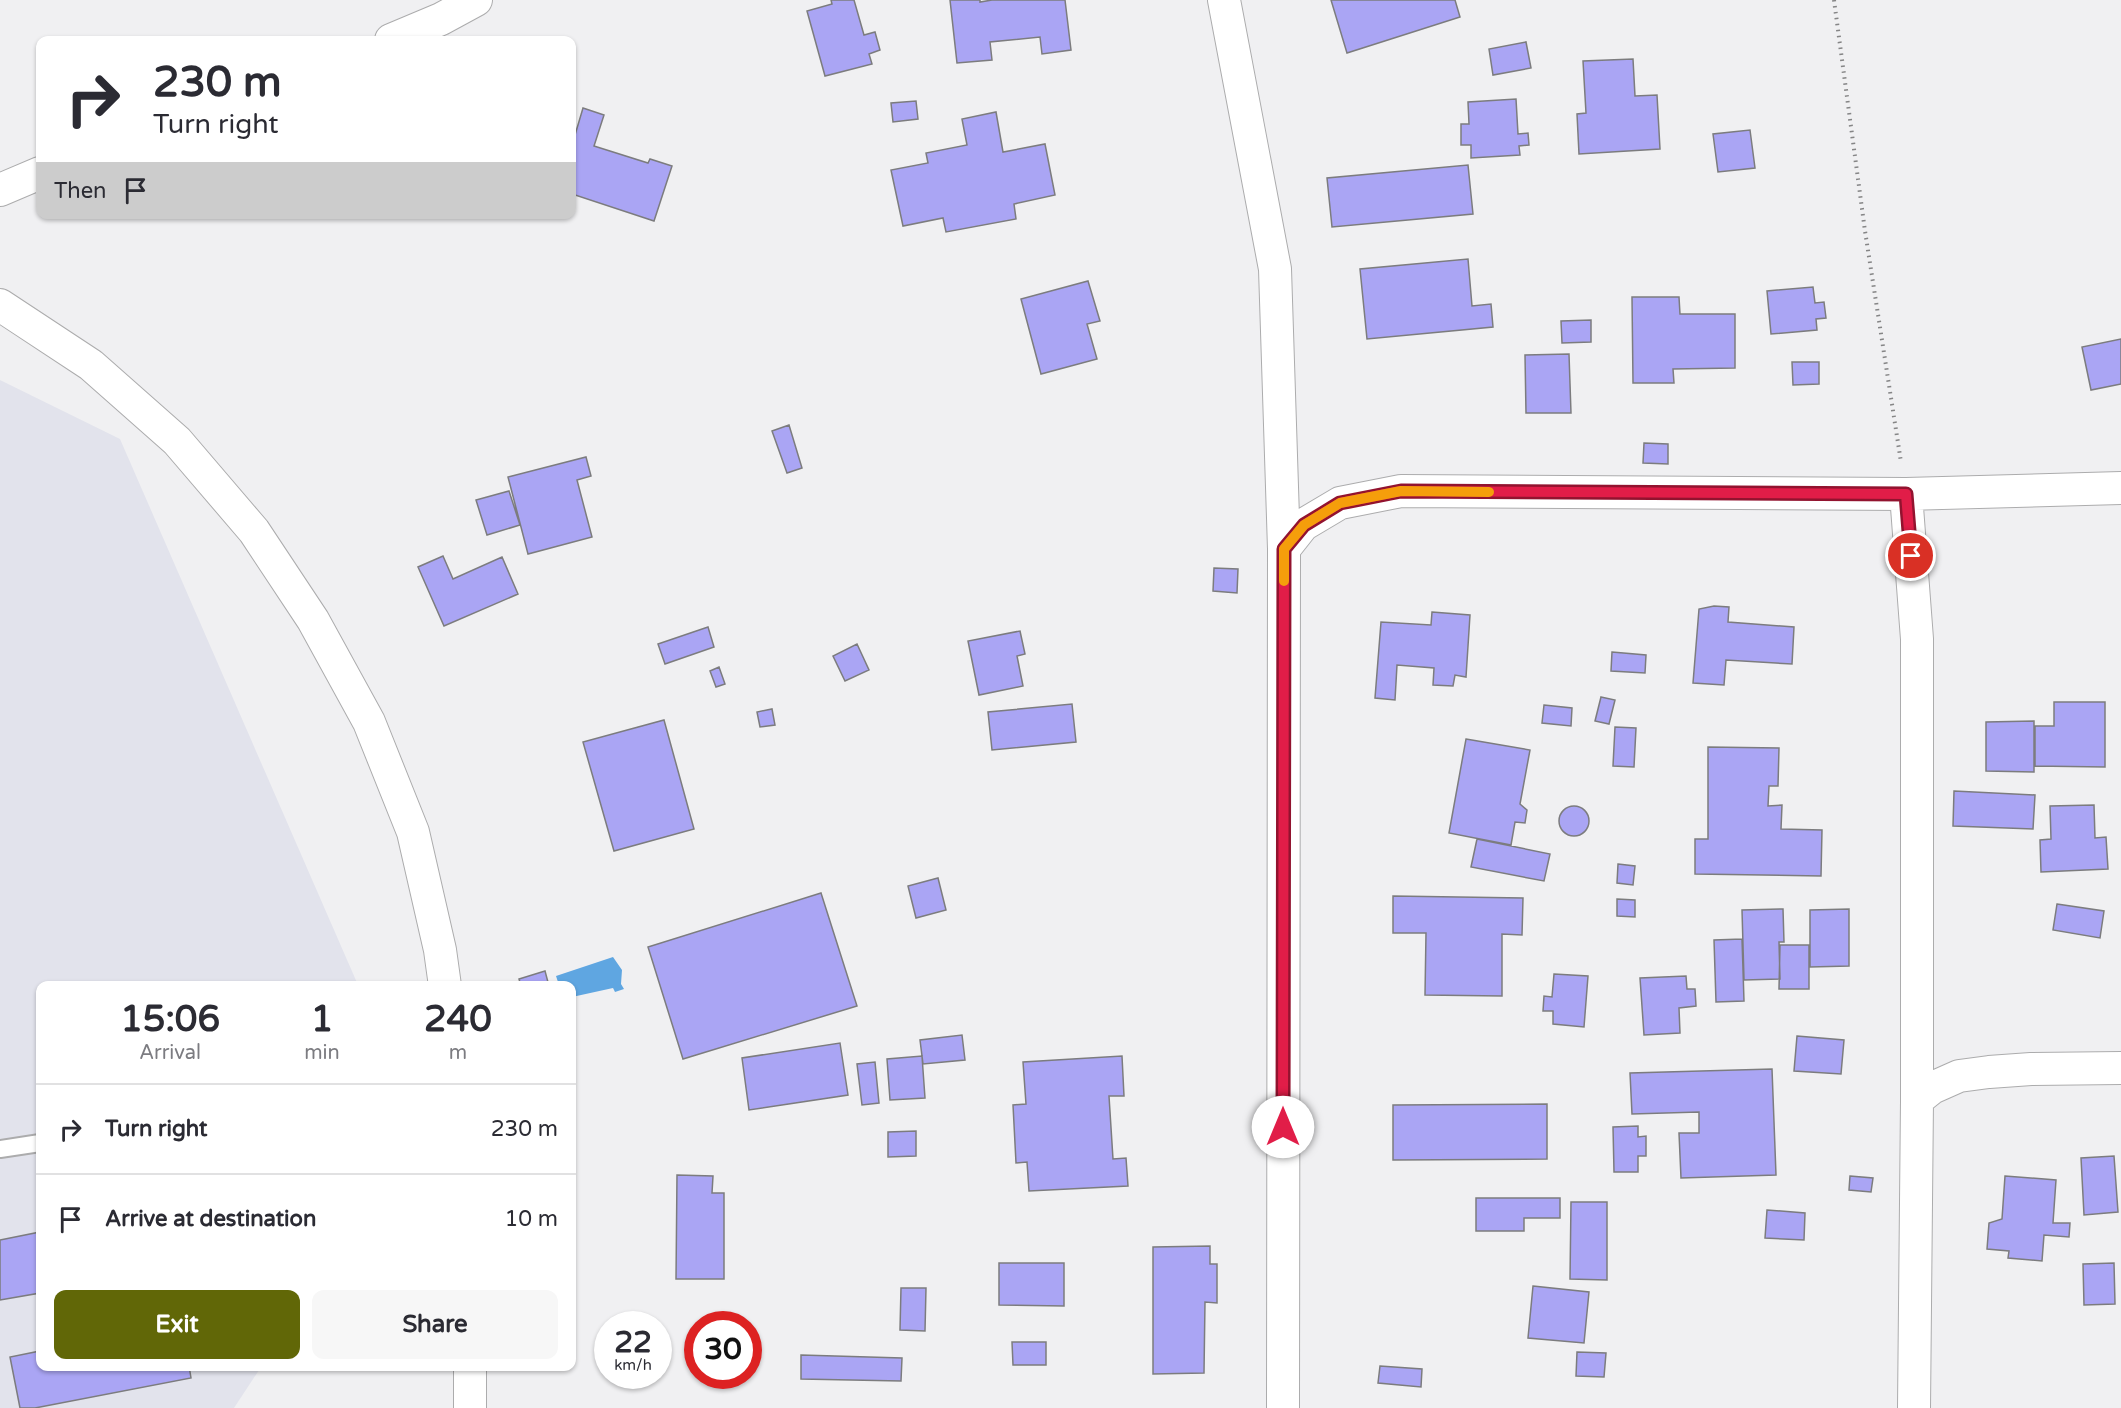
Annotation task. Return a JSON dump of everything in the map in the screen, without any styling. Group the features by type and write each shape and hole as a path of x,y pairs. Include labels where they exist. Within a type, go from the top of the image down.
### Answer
{"street":[{"path":"401,36 441,19 476,0"},
{"path":"1224,0 1275,269 1284,549 1283,1408"},
{"path":"0,214 18,182"},
{"path":"0,306 91,365 177,441 254,531 313,620 369,722 413,832 440,950 444,981"},
{"path":"1284,549 1304,525 1340,503 1401,491 1906,494 2121,488"},
{"path":"1906,494 1917,639 1914,1408"},
{"path":"1917,1100 1932,1088 1959,1076 2031,1069 2121,1068"},
{"path":"470,1371 470,1408"}],"lane":[{"path":"0,1149 36,1144"}],"path":[{"path":"1834,0 1865,231 1906,494"}],"shaded area":[{"path":"0,380 120,439 356,981 36,981 36,1371 258,1371 234,1408 0,1408"}],"water":[{"path":"613,957 622,970 621,984 624,989 615,992 613,988 576,996 576,981 558,981 556,976"}],"building":[{"path":"831,0 854,0 864,35 875,32 880,50 869,54 872,64 825,76 807,11 832,4"},
{"path":"950,0 980,0 980,2 1065,0 1071,50 1042,54 1040,37 990,42 992,60 957,63"},
{"path":"1331,0 1455,0 1460,17 1347,53"},
{"path":"1526,42 1531,68 1493,75 1489,49"},
{"path":"1633,59 1635,96 1657,95 1660,149 1579,154 1577,114 1586,113 1583,61"},
{"path":"1516,99 1518,134 1528,133 1529,145 1519,146 1520,155 1471,158 1471,145 1461,145 1461,124 1469,124 1468,102"},
{"path":"916,101 918,119 893,122 891,103"},
{"path":"583,108 604,115 594,146 648,163 650,159 672,166 654,221 576,195 576,132"},
{"path":"996,112 1003,152 1045,144 1055,195 1014,204 1016,219 946,232 943,218 903,226 891,170 928,163 926,153 967,145 962,119"},
{"path":"1750,130 1755,168 1718,172 1713,134"},
{"path":"1468,165 1473,214 1332,227 1327,178"},
{"path":"1468,259 1472,306 1491,304 1493,327 1367,339 1360,269"},
{"path":"1088,281 1100,321 1087,324 1097,359 1041,374 1021,299"},
{"path":"1813,287 1815,303 1824,302 1826,318 1816,319 1817,330 1771,334 1767,291"},
{"path":"1632,297 1679,297 1680,314 1735,314 1735,368 1673,369 1674,383 1633,383"},
{"path":"1591,320 1591,342 1562,343 1561,321"},
{"path":"2121,339 2121,384 2091,390 2082,347"},
{"path":"1569,354 1571,413 1526,413 1525,355"},
{"path":"1792,362 1819,362 1819,384 1793,385"},
{"path":"789,425 802,468 787,473 772,431"},
{"path":"1644,443 1668,444 1668,464 1643,463"},
{"path":"586,457 591,476 577,480 592,537 528,554 508,477"},
{"path":"509,491 520,525 487,535 476,500"},
{"path":"443,556 453,579 502,557 518,594 444,626 418,567"},
{"path":"1214,568 1238,569 1237,593 1213,591"},
{"path":"1714,606 1729,607 1728,622 1794,627 1792,664 1726,660 1724,685 1693,683 1699,609"},
{"path":"1432,612 1470,615 1466,677 1455,675 1453,686 1433,685 1434,668 1397,665 1395,700 1375,698 1381,622 1431,625"},
{"path":"708,627 714,647 665,664 658,644"},
{"path":"1020,631 1025,654 1017,656 1023,686 979,695 968,641"},
{"path":"857,644 869,670 845,681 833,656"},
{"path":"1612,652 1646,655 1645,673 1611,671"},
{"path":"719,667 725,684 716,687 710,671"},
{"path":"1601,697 1615,700 1609,724 1595,721"},
{"path":"2054,702 2105,702 2105,767 2035,766 2035,726 2054,726"},
{"path":"1072,704 1076,742 992,750 988,712"},
{"path":"1544,705 1572,708 1571,726 1542,723"},
{"path":"772,709 775,725 760,727 757,712"},
{"path":"664,720 694,829 614,851 583,742"},
{"path":"2034,721 2034,772 1986,771 1986,722"},
{"path":"1615,727 1636,728 1634,767 1613,766"},
{"path":"1466,739 1530,750 1520,804 1527,810 1525,823 1515,822 1511,845 1449,833"},
{"path":"1708,747 1779,748 1778,786 1769,786 1768,806 1782,805 1781,829 1822,830 1821,876 1695,874 1695,839 1708,839"},
{"path":"1954,791 2035,795 2033,829 1953,826"},
{"path":"2094,805 2095,838 2106,837 2108,869 2041,872 2040,840 2051,839 2050,806"},
{"path":"1574,806 1585,810 1589,821 1585,832 1574,836 1563,832 1559,821 1563,810"},
{"path":"1477,839 1550,854 1544,881 1471,867"},
{"path":"1618,864 1635,866 1633,885 1617,883"},
{"path":"938,878 946,910 916,918 908,886"},
{"path":"821,893 857,1006 683,1059 648,947"},
{"path":"1393,896 1523,898 1522,935 1502,934 1502,996 1425,995 1426,933 1393,933"},
{"path":"1617,899 1635,900 1635,917 1617,916"},
{"path":"2057,904 2104,911 2100,938 2053,930"},
{"path":"1783,909 1784,942 1779,942 1780,979 1744,980 1742,910"},
{"path":"1849,909 1849,966 1810,967 1810,910"},
{"path":"1742,939 1744,1001 1716,1002 1714,940"},
{"path":"1780,945 1809,945 1809,989 1779,989"},
{"path":"545,971 548,981 520,981 519,979"},
{"path":"1554,974 1588,976 1584,1027 1553,1024 1553,1011 1543,1011 1544,996 1552,997"},
{"path":"1686,976 1687,989 1695,989 1696,1006 1679,1008 1680,1033 1644,1035 1640,978"},
{"path":"962,1035 965,1060 923,1064 920,1040"},
{"path":"1797,1036 1844,1040 1841,1074 1794,1071"},
{"path":"840,1043 848,1095 749,1110 742,1058"},
{"path":"922,1056 925,1098 890,1100 887,1059"},
{"path":"1122,1056 1124,1096 1109,1096 1113,1159 1126,1158 1128,1186 1029,1191 1027,1162 1016,1163 1013,1105 1026,1104 1023,1062"},
{"path":"875,1062 879,1103 862,1105 857,1064"},
{"path":"1772,1069 1776,1175 1681,1178 1679,1133 1699,1133 1699,1112 1632,1114 1630,1073"},
{"path":"1547,1104 1547,1159 1393,1160 1393,1105"},
{"path":"1638,1126 1638,1137 1646,1136 1646,1156 1638,1156 1638,1172 1614,1172 1613,1127"},
{"path":"916,1131 916,1156 888,1157 888,1132"},
{"path":"2114,1156 2118,1212 2084,1215 2081,1158"},
{"path":"677,1175 713,1176 712,1193 724,1193 724,1279 676,1279"},
{"path":"1850,1176 1873,1178 1871,1192 1849,1190"},
{"path":"2005,1176 2056,1180 2053,1223 2070,1223 2069,1237 2044,1235 2042,1261 2008,1258 2009,1251 1987,1249 1989,1223 2002,1219"},
{"path":"1476,1198 1560,1198 1560,1218 1524,1218 1524,1231 1476,1231"},
{"path":"1571,1202 1607,1202 1607,1280 1570,1279"},
{"path":"1767,1210 1805,1213 1804,1240 1765,1238"},
{"path":"36,1233 36,1294 0,1300 0,1240"},
{"path":"1210,1246 1210,1264 1217,1264 1217,1303 1205,1302 1204,1373 1153,1374 1153,1247"},
{"path":"999,1263 1064,1263 1064,1306 999,1305"},
{"path":"2114,1263 2115,1304 2084,1305 2083,1264"},
{"path":"1533,1286 1589,1292 1584,1343 1528,1338"},
{"path":"901,1288 926,1288 925,1331 900,1330"},
{"path":"1012,1342 1046,1342 1046,1365 1013,1365"},
{"path":"36,1352 36,1371 190,1371 191,1378 35,1408 20,1408 10,1357"},
{"path":"1577,1352 1606,1353 1604,1377 1576,1376"},
{"path":"801,1355 902,1358 901,1381 801,1379"},
{"path":"1380,1366 1422,1369 1421,1387 1378,1383"}],"slow traffic":[{"path":"1284,581 1284,549 1304,525 1340,503 1401,491 1489,492"}],"route":[{"path":"1283,1127 1284,549 1304,525 1340,503 1401,491 1906,494 1911,556"}]}
